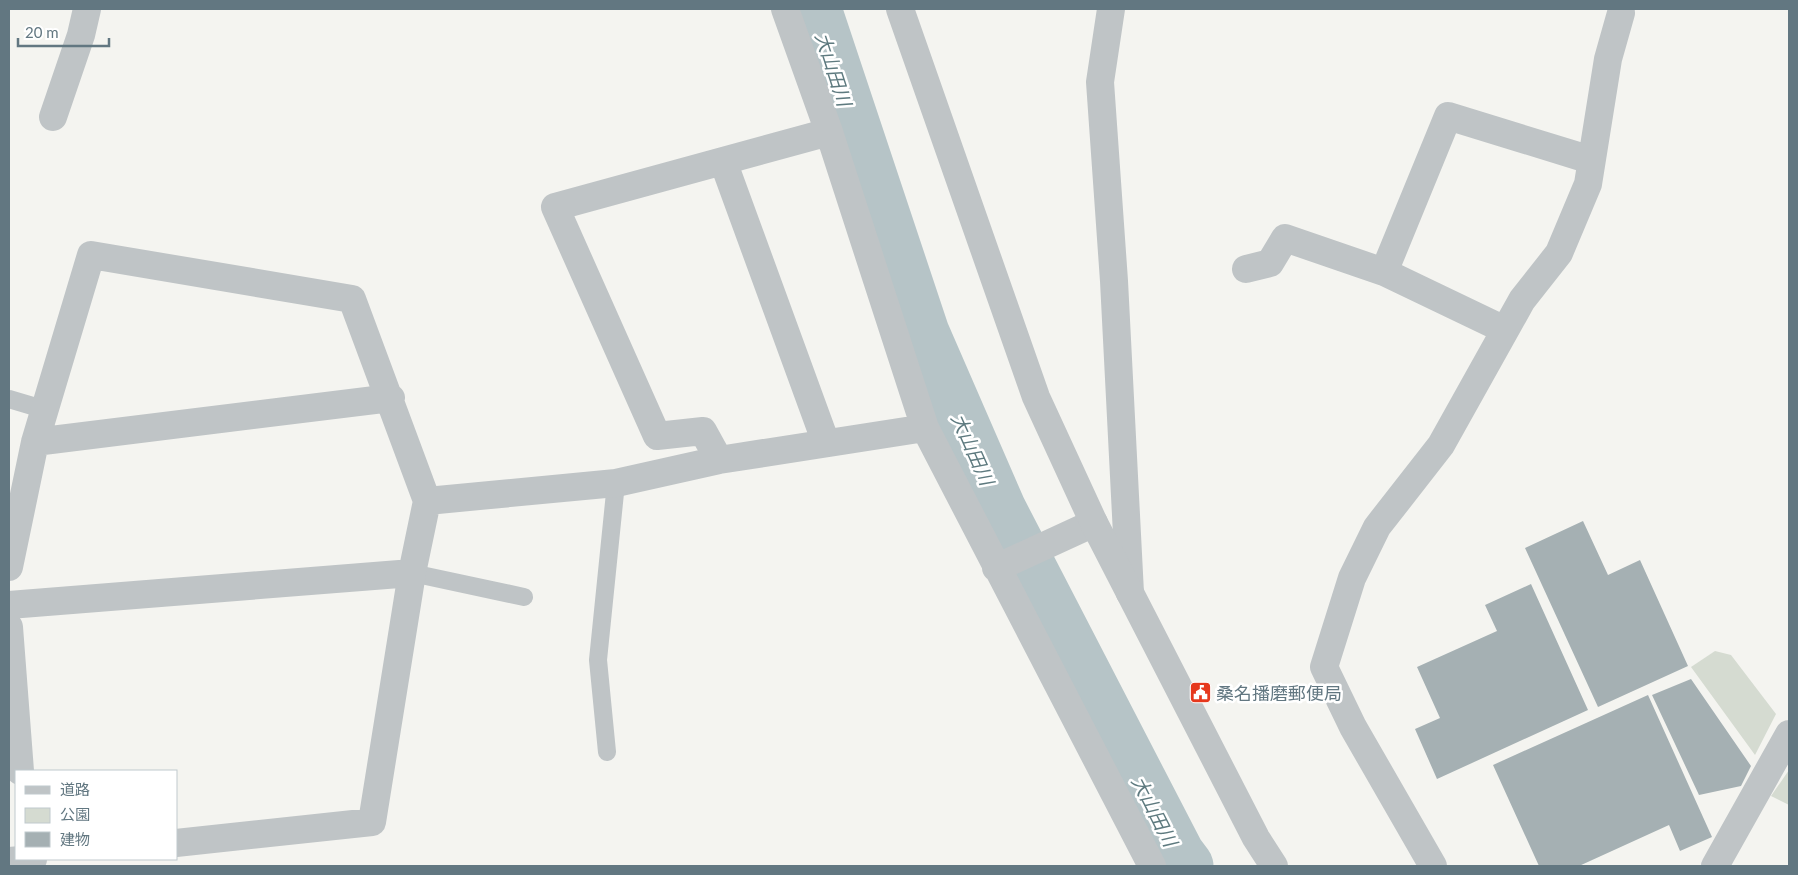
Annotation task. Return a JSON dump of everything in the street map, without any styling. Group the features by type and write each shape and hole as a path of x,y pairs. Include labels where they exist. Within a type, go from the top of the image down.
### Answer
{"street":[{"path":"53,117 87,9"},
{"path":"786,9 829,132 926,428 1002,565 1142,863"},
{"path":"900,9 1036,397 1085,528 1130,593 1256,838 1274,866"},
{"path":"1111,9 1100,82 1114,281 1130,593"},
{"path":"1433,866 1353,727 1324,667 1352,578 1377,527 1440,445 1522,300 1559,253 1588,184 1590,160 1608,59 1621,14"},
{"path":"1384,272 1448,116 1590,160"},
{"path":"719,460 703,431 657,436 555,207 829,132"},
{"path":"723,161 826,443"},
{"path":"1246,269 1270,263 1285,238 1384,272 1505,330"},
{"path":"9,568 34,442 46,410 91,255 352,299 391,398 428,501 412,573 372,822 178,843"},
{"path":"34,442 391,398"},
{"path":"428,501 616,483 719,460 926,428"},
{"path":"1002,565 1085,528"},
{"path":"9,605 412,573"},
{"path":"9,627 20,770"},
{"path":"1715,866 1789,734"}],"lane":[{"path":"9,399 46,410"},
{"path":"607,752 598,660 616,483"},
{"path":"412,573 524,597"}],"green space":[{"path":"1715,651 1731,655 1776,714 1755,755 1691,667"},
{"path":"1789,770 1789,805 1771,796"}],"building":[{"path":"1583,521 1608,575 1640,560 1688,666 1598,707 1525,548"},
{"path":"1531,584 1588,710 1437,779 1415,729 1440,718 1417,667 1497,631 1485,605"},
{"path":"1691,679 1751,766 1741,786 1699,795 1652,695"},
{"path":"1648,695 1712,837 1680,851 1669,825 1579,866 1539,866 1493,765"}],"waterway":[{"name":"大山田川","path":"814,9 922,333 999,510 1177,854 1186,866"}],"place":[{"name":"桑名播磨郵便局","path":"1200,693"}]}
